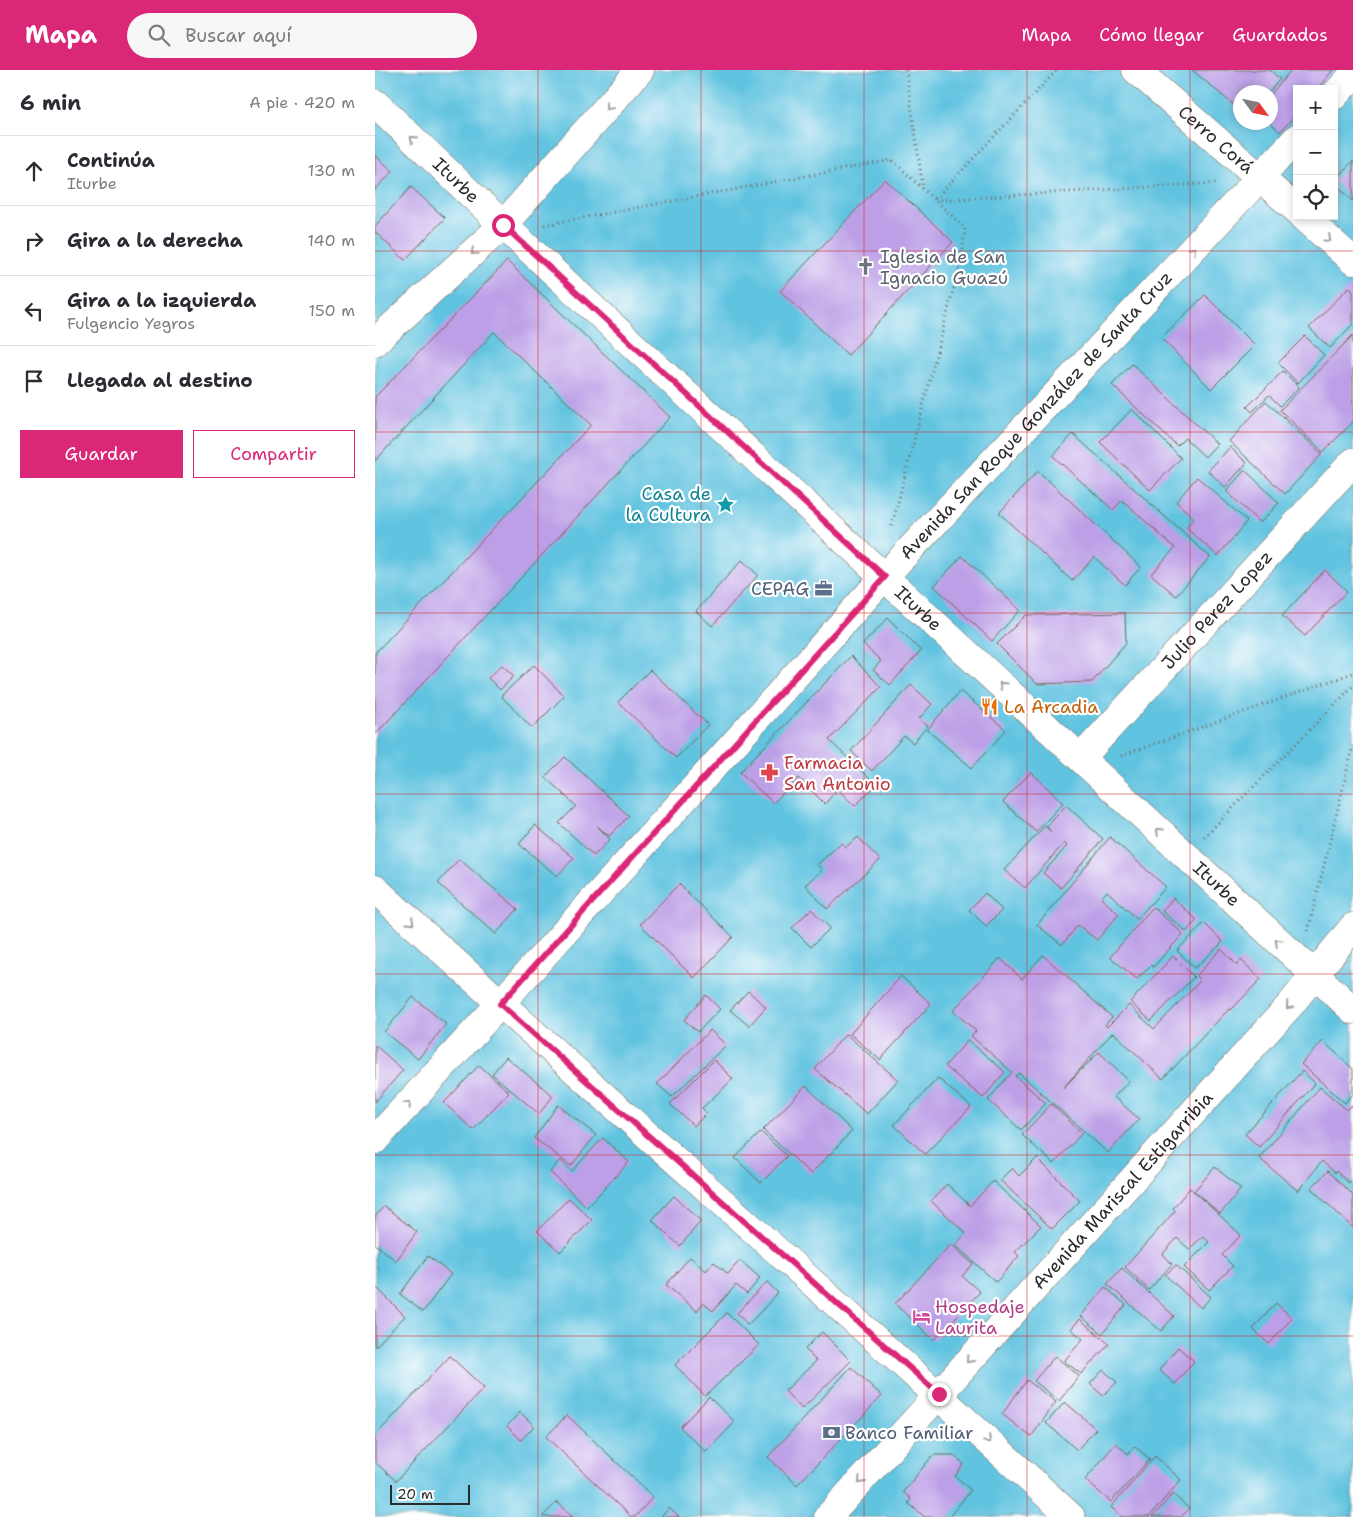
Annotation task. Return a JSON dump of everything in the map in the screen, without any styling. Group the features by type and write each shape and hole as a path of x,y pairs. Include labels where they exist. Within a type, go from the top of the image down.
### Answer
{"main road":[{"path":"375,342 503,225 640,70"},
{"name":"Cerro Corá","path":"1136,70 1293,206"},
{"path":"1338,92 1353,75"},
{"name":"Iturbe","path":"375,103 503,225 1353,1010"},
{"name":"Avenida San Roque González de Santa Cruz","path":"375,1140 885,577 1293,142"},
{"path":"1307,220 1353,261"},
{"name":"Julio Perez Lopez","path":"1081,758 1353,462"},
{"path":"375,889 500,1004 939,1394 1071,1517"},
{"name":"Avenida Mariscal Estigarribia","path":"828,1517 1291,1004 1353,927"}],"path":[{"path":"906,70 923,188"},
{"path":"935,200 1057,70"},
{"path":"544,226 892,160 965,228 963,256 889,534"},
{"path":"935,200 1223,182"},
{"path":"1115,759 1353,673"},
{"path":"1201,840 1353,686"},
{"path":"1307,934 1353,746"}],"water":[{"path":"375,70 1353,70 1353,1517 375,1517"}],"building":[{"path":"1192,70 1270,70 1280,79 1275,85 1233,85 1233,104"},
{"path":"1291,70 1333,70 1320,85 1293,85 1293,117 1280,132 1278,130 1278,86"},
{"path":"375,155 393,171 375,190"},
{"path":"1353,161 1353,201 1338,186 1338,176"},
{"name":"Iglesia de San Ignacio Guazú","path":"885,179 953,242 848,355 780,291"},
{"path":"411,187 445,218 405,260 375,232 375,226"},
{"path":"507,261 670,417 375,735 375,653 591,425 494,332 375,461 375,397"},
{"path":"1349,287 1353,290 1353,324 1330,348 1309,328"},
{"path":"1205,295 1255,345 1211,389 1161,338"},
{"path":"1353,335 1353,422 1323,452 1280,410"},
{"path":"1305,336 1324,355 1298,383 1278,363"},
{"path":"1132,364 1217,444 1205,457 1185,438 1177,446 1112,385"},
{"path":"1283,371 1299,387 1280,406 1269,395 1252,412 1247,407"},
{"path":"1266,401 1322,454 1285,494 1229,441"},
{"path":"1132,409 1181,458 1150,490 1100,442"},
{"path":"1073,434 1210,557 1176,596 1151,574 1175,548 1122,500 1113,510 1053,456"},
{"path":"1230,447 1247,463 1225,487 1208,471"},
{"path":"1245,470 1279,503 1260,523 1226,491"},
{"path":"1038,471 1141,567 1125,585 1094,557 1072,581 999,513"},
{"path":"1197,477 1247,521 1218,556 1186,528 1194,518 1176,502"},
{"path":"962,556 1020,610 992,641 934,586"},
{"path":"742,560 758,575 712,626 696,611"},
{"path":"1325,570 1347,591 1305,636 1282,616"},
{"path":"1125,613 1126,643 1092,682 1037,684 997,644 1026,615"},
{"path":"888,618 921,651 890,685 873,670 881,661 863,644"},
{"path":"851,656 881,687 829,740 876,785 855,806 837,789 825,804 799,778 773,803 740,772"},
{"path":"502,665 514,676 500,690 488,678"},
{"path":"534,665 564,696 532,728 501,696"},
{"path":"650,670 708,725 676,758 618,702"},
{"path":"911,685 932,704 919,719 928,726 913,743 904,736 872,771 851,751"},
{"path":"960,691 1006,730 972,768 927,730"},
{"path":"565,757 629,816 609,836 597,826 610,839 594,856 559,823 576,806 545,777"},
{"path":"1031,772 1063,803 1036,832 1003,802"},
{"path":"1066,805 1103,839 1061,888 1043,873 1067,846 1064,843 1025,888 1004,870 1045,826 1051,832 1047,827"},
{"path":"535,825 574,858 557,876 519,844"},
{"path":"858,837 880,860 827,909 805,885 822,870 817,865 841,843 846,847"},
{"path":"1110,837 1166,887 1137,919 1107,891 1101,898 1119,914 1097,940 1078,925 1062,945 1037,925"},
{"path":"459,859 518,909 496,934 438,883"},
{"path":"679,884 733,937 694,978 640,924"},
{"path":"985,893 1002,910 986,926 969,910"},
{"path":"1173,898 1197,920 1186,932 1162,911"},
{"path":"1153,907 1183,934 1153,967 1151,965 1137,979 1110,957"},
{"path":"811,909 830,928 811,947 792,928"},
{"path":"1204,923 1223,942 1195,968 1177,951"},
{"path":"1221,949 1237,965 1241,960 1261,979 1231,1010 1229,1009 1163,1079 1113,1032 1063,1088 1099,1052 1129,1081 1114,1097 1139,1119 1108,1153 1019,1073 1015,1076 1046,1103 1021,1130 988,1100 1012,1072 971,1036 976,1031 953,1011 1000,958 1022,979 1043,955 1112,1017 1105,1025 1107,1027 1129,1005 1154,1029 1200,981 1196,976"},
{"path":"1173,956 1194,977 1151,1021 1130,1002"},
{"path":"901,976 931,1004 880,1060 850,1034"},
{"path":"748,991 766,1007 749,1026 730,1010"},
{"path":"706,995 720,1009 698,1032 684,1020"},
{"path":"413,997 446,1024 418,1059 384,1032"},
{"path":"710,1030 726,1045 672,1097 657,1084"},
{"path":"846,1034 898,1080 867,1114 815,1069"},
{"path":"968,1040 1005,1072 983,1098 945,1066"},
{"path":"1323,1041 1353,1069 1353,1094 1345,1103 1301,1064"},
{"path":"375,1045 403,1070 375,1102"},
{"path":"506,1057 553,1096 539,1114 492,1074"},
{"path":"714,1060 733,1079 702,1108 707,1113 694,1126 670,1104"},
{"path":"479,1065 509,1092 473,1130 444,1103"},
{"path":"1302,1071 1315,1083 1259,1147 1245,1134"},
{"path":"938,1078 971,1107 925,1154 894,1125"},
{"path":"806,1086 852,1131 811,1174 763,1130"},
{"path":"1320,1087 1347,1110 1353,1104 1353,1179 1349,1183 1322,1161 1298,1191 1259,1158"},
{"path":"1051,1104 1082,1133 1054,1164 1022,1135"},
{"path":"558,1105 596,1135 571,1166 534,1138"},
{"path":"761,1132 787,1156 761,1183 735,1158"},
{"path":"603,1138 629,1162 587,1207 550,1172 560,1160 572,1171"},
{"path":"1037,1158 1080,1201 1052,1229 1000,1180 1012,1168 1019,1176"},
{"path":"1215,1167 1241,1189 1220,1214 1194,1191"},
{"path":"1328,1171 1353,1195 1353,1228 1311,1188"},
{"path":"993,1181 1041,1226 1015,1252 1019,1256 996,1282 955,1245 966,1233 931,1201 947,1184 970,1206"},
{"path":"1190,1188 1241,1235 1222,1255 1233,1266 1209,1290 1184,1267 1209,1242 1203,1236 1189,1249 1177,1238 1163,1254 1172,1264 1149,1290 1125,1267 1175,1211 1173,1208"},
{"path":"674,1196 701,1221 680,1246 652,1220"},
{"path":"569,1198 592,1220 560,1252 537,1231"},
{"path":"384,1206 417,1232 396,1261 375,1244 375,1217"},
{"path":"951,1244 973,1264 962,1276 980,1292 934,1340 895,1304"},
{"path":"428,1256 451,1274 423,1312 400,1294"},
{"path":"690,1257 706,1271 714,1262 728,1274 740,1260 760,1278 747,1294 736,1285 713,1311 703,1303 697,1311 666,1285"},
{"path":"1176,1265 1211,1297 1201,1308 1165,1275"},
{"path":"1122,1268 1174,1316 1161,1331 1107,1284"},
{"path":"767,1282 778,1293 748,1325 737,1313"},
{"path":"375,1286 405,1316 375,1347"},
{"path":"1105,1287 1126,1305 1102,1334 1081,1316"},
{"path":"1276,1303 1292,1318 1269,1344 1253,1329"},
{"path":"727,1313 759,1345 705,1396 675,1365"},
{"path":"1080,1319 1109,1344 1081,1374 1064,1361 1083,1339 1071,1329"},
{"path":"822,1332 851,1361 802,1409 785,1391 816,1361 805,1349"},
{"path":"1178,1347 1194,1361 1175,1384 1159,1370"},
{"path":"450,1356 484,1388 396,1481 375,1462 375,1436"},
{"path":"1055,1356 1079,1376 1059,1401 1034,1381"},
{"path":"851,1367 882,1396 797,1485 768,1457"},
{"path":"1103,1370 1117,1382 1103,1396 1090,1384"},
{"path":"1027,1380 1056,1402 1031,1437 1002,1414"},
{"path":"709,1397 735,1422 706,1452 680,1427"},
{"path":"1065,1402 1096,1429 1077,1450 1046,1423"},
{"path":"520,1412 534,1426 521,1440 507,1426"},
{"path":"567,1415 653,1497 635,1517 631,1517 546,1437"},
{"path":"1116,1443 1128,1454 1134,1446 1150,1459 1111,1502 1085,1480"},
{"path":"933,1455 953,1455 964,1464 955,1476 971,1490 949,1517 925,1517 908,1503 911,1499 903,1492"},
{"path":"1155,1456 1181,1480 1149,1517 1122,1517 1111,1507"},
{"path":"1173,1494 1189,1509 1181,1517 1152,1517"},
{"path":"557,1502 574,1517 542,1517"},
{"path":"669,1508 679,1517 661,1517"}],"place":[{"name":"Iglesia de San Ignacio Guazú","path":"866,267"},
{"name":"Casa de la Cultura","path":"725,504"},
{"name":"CEPAG","path":"823,589"},
{"name":"La Arcadia","path":"990,707"},
{"name":"Farmacia San Antonio","path":"770,773"},
{"name":"Hospedaje Laurita","path":"921,1317"},
{"name":"Banco Familiar","path":"831,1433"}],"route":[{"path":"503,225 885,577 500,1004 939,1394"}]}
